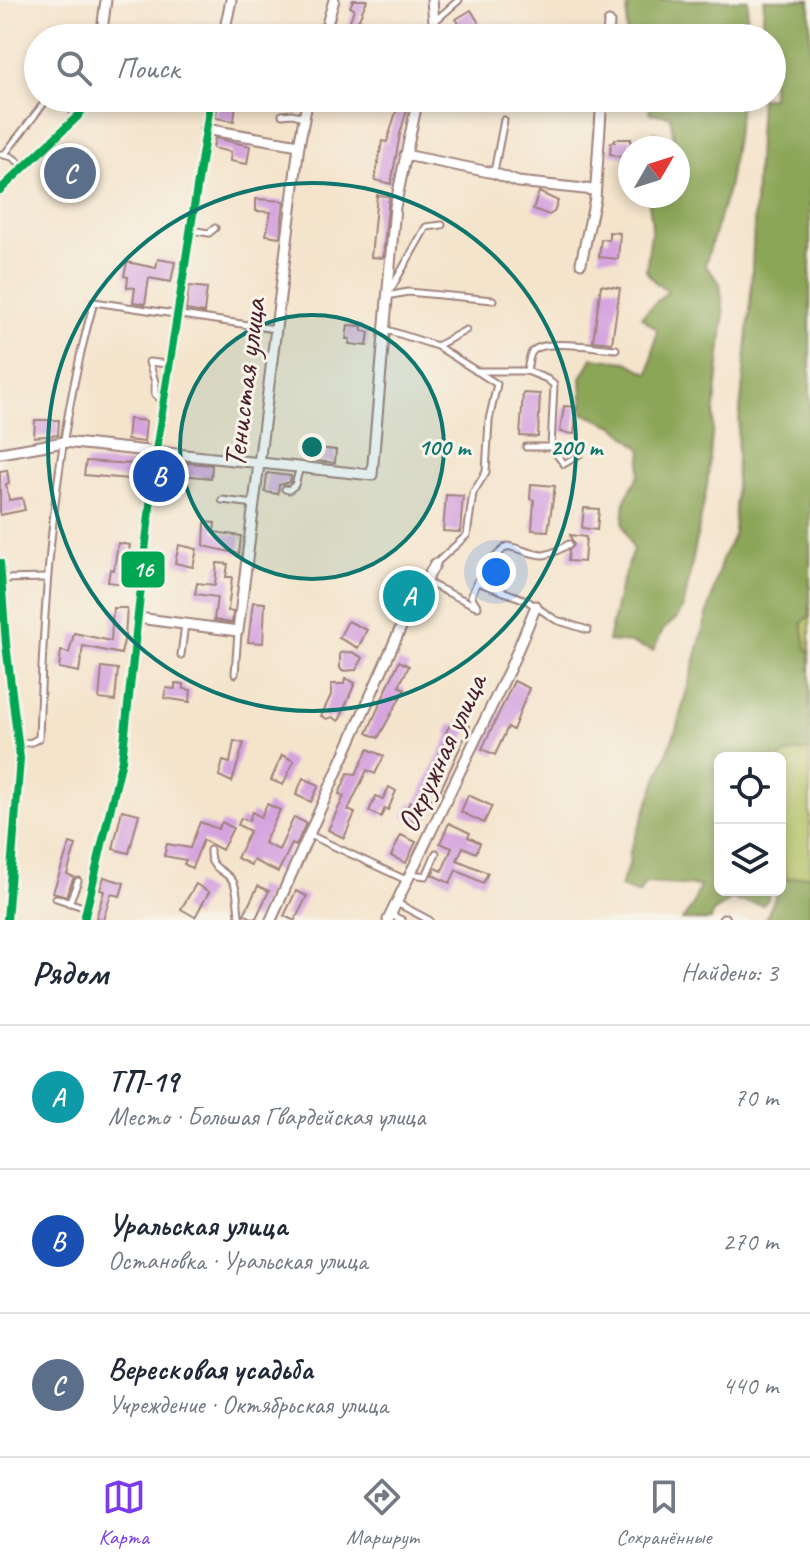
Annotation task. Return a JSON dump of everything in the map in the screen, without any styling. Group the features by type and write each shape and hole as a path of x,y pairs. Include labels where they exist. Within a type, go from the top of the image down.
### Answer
{"street":[{"path":"226,24 231,0"},
{"path":"327,24 334,0"},
{"path":"432,0 434,22"},
{"path":"102,24 103,4"},
{"path":"0,190 81,112"},
{"path":"84,920 122,760 156,451 208,112"},
{"name":"Тенистая улица","path":"238,631 305,112"},
{"path":"0,453 64,442 372,475 395,207 415,112"},
{"path":"581,263 595,199 601,112"},
{"path":"205,129 299,145"},
{"path":"405,155 494,173 518,182 594,190"},
{"path":"0,563 3,644 19,744 20,776 5,912"},
{"path":"271,920 402,625 435,564"},
{"name":"Окружная улица","path":"390,917 511,666 536,606"},
{"path":"138,618 238,631"}],"lane":[{"path":"434,22 459,0"},
{"path":"24,166 1,154 36,112"},
{"path":"74,112 78,116"},
{"path":"282,115 304,117"},
{"path":"494,173 504,120"},
{"path":"386,297 426,227 442,225"},
{"path":"189,230 209,233 215,228"},
{"path":"386,297 408,292 493,300"},
{"path":"19,744 39,738 47,578 66,418 94,302 276,330"},
{"path":"383,329 437,346 497,384 489,420 486,472 473,493 467,535 435,564"},
{"path":"437,346 466,330"},
{"path":"527,371 532,353 541,346 552,344 616,349"},
{"path":"163,402 155,394 149,362 168,364"},
{"path":"475,371 527,371 547,379 554,385 551,447 564,464 580,454"},
{"path":"526,447 551,447"},
{"path":"285,489 289,490 295,485 300,467"},
{"path":"222,500 255,504"},
{"path":"426,582 478,607 471,596 477,582 494,568 495,557 507,546 549,556 569,544"},
{"path":"2,579 47,578"},
{"path":"477,582 536,606 556,620 588,630"},
{"path":"181,655 185,624"},
{"name":"Тенистая улица","path":"235,674 240,639 238,631"},
{"path":"309,834 410,878 426,876 436,853"},
{"path":"210,850 214,868 236,886 240,920"},
{"path":"69,903 78,881"},
{"path":"56,898 86,908"},
{"path":"397,903 429,920"},
{"path":"390,917 402,920"}],"green space":[{"path":"628,0 748,0 747,24 627,24"},
{"path":"764,0 810,0 810,615 802,623 806,648 810,652 810,750 786,755 786,752 714,752 714,896 768,896 768,899 763,905 731,900 712,913 711,920 682,920 692,907 700,886 645,883 639,894 620,887 629,865 630,851 677,727 722,559 734,534 738,432 750,311 759,112 786,112 786,24 763,24"},
{"path":"649,112 740,112 728,189 705,265 720,283 724,315 707,486 684,605 677,618 663,630 653,651 631,643 608,641 633,549 623,524 625,500 639,474 642,450 616,427 583,413 581,378 592,358 627,362 649,374 657,329 641,317 668,291 646,271 652,225 650,208 690,208 690,136 674,136 670,116"},
{"path":"810,467 810,920 786,876 786,752 764,752"},
{"path":"810,875 810,920 766,920 776,896 786,896 786,879"}],"building":[{"path":"353,0 367,0 358,21 364,24 349,24 354,9 350,7"},
{"path":"471,10 480,24 459,24 456,19"},
{"path":"217,112 235,112 234,121 216,118"},
{"path":"396,112 406,112 391,184 375,180 382,141 387,142"},
{"path":"215,138 250,146 247,164 230,161 231,152 213,148"},
{"path":"618,139 618,156 610,154 611,142"},
{"path":"68,162 81,169 69,190 56,183"},
{"path":"539,192 558,201 554,212 549,215 533,209"},
{"path":"377,195 389,196 383,258 371,257"},
{"path":"256,199 284,201 280,237 266,235 271,212 256,211"},
{"path":"609,232 620,233 618,259 599,257 601,239 609,240"},
{"path":"158,259 175,262 171,282 149,278 145,304 133,302 135,288 127,287 128,277 124,276 127,262 156,268"},
{"path":"601,285 620,288 612,343 593,341"},
{"path":"189,286 207,288 204,313 186,310"},
{"path":"348,325 362,326 362,331 369,332 367,346 349,344 350,339 346,339"},
{"path":"523,393 540,394 538,437 520,436"},
{"path":"564,406 577,407 574,434 560,432"},
{"path":"129,419 146,421 144,442 127,440"},
{"path":"35,420 59,420 58,435 34,437"},
{"path":"308,447 336,450 335,463 307,460"},
{"path":"86,461 132,464 129,479 84,475"},
{"path":"165,461 212,465 211,478 181,475 180,483 162,480"},
{"path":"7,470 9,500 22,498 25,510 0,515 0,471"},
{"path":"267,473 291,476 290,482 279,485 278,494 265,492"},
{"path":"531,484 555,486 548,531 532,530 534,500 530,499"},
{"path":"446,495 463,496 460,532 443,531"},
{"path":"584,508 599,509 597,530 582,528"},
{"path":"205,522 215,523 214,532 241,536 239,554 204,546"},
{"path":"570,535 586,537 584,562 568,561 569,550 574,545"},
{"path":"118,543 130,545 123,584 108,582 110,569 114,570"},
{"path":"179,545 197,549 193,567 175,563"},
{"path":"217,563 228,564 226,577 232,577 228,611 233,612 232,623 214,620 217,597 195,594 197,583 215,585"},
{"path":"253,602 265,603 263,643 248,642"},
{"path":"113,608 127,608 121,654 83,646 79,672 59,668 61,651 69,653 74,633 111,641"},
{"path":"348,621 367,630 358,648 339,638"},
{"path":"352,652 363,658 356,670 342,671 340,653"},
{"path":"399,661 409,666 399,686 405,689 378,738 367,733"},
{"path":"102,667 118,669 115,701 99,699"},
{"path":"345,678 355,683 339,721 321,716 331,695 331,684 344,684"},
{"path":"514,681 529,688 513,730 508,727 495,755 482,749"},
{"path":"175,683 184,684 184,689 191,690 190,702 164,698 166,688 175,689"},
{"path":"459,720 470,726 436,800 430,798 418,823 403,816 410,802 415,804 449,734 446,732 451,723 457,726"},
{"path":"234,741 244,743 232,782 219,776 223,761 230,763"},
{"path":"368,749 384,756 375,774 367,770 348,810 355,813 344,838 328,830 344,796 339,794 348,773 356,774"},
{"path":"282,755 294,761 283,785 271,780"},
{"path":"303,778 319,785 311,802 296,795"},
{"path":"389,787 396,791 388,810 385,808 381,817 369,811 376,796 383,799"},
{"path":"468,795 492,806 484,823 461,812"},
{"path":"267,804 280,810 264,843 279,850 294,817 306,823 296,846 292,844 278,872 253,860 251,865 237,858 250,831 238,825 241,818 249,821 252,812 261,817"},
{"path":"122,810 139,814 129,853 113,849"},
{"path":"200,822 218,829 222,822 233,828 222,850 203,840 192,868 184,864 186,860 164,856 167,844 190,848"},
{"path":"449,823 470,833 468,837 480,843 476,853 463,847 457,860 488,873 483,883 456,870 450,883 432,875 436,868 442,871 452,848 440,843"},
{"path":"401,835 416,842 406,863 391,856"},
{"path":"70,843 76,845 67,874 74,877 66,896 53,892"},
{"path":"104,877 124,883 120,896 111,894 103,920 96,918 104,891 100,890"},
{"path":"196,884 209,892 195,917 181,909"},
{"path":"258,886 269,891 255,920 244,914"},
{"path":"296,891 307,896 293,920 284,916"}],"transit line":[{"name":"16","path":"0,190 81,112"},
{"name":"16","path":"84,920 122,760 156,451 209,112"},
{"name":"16","path":"0,563 20,759 7,920"}],"place":[{"name":"Вересковая усадьба","path":"70,173"},
{"name":"Уральская улица","path":"159,476"},
{"name":"ТП-19","path":"409,596"}]}
